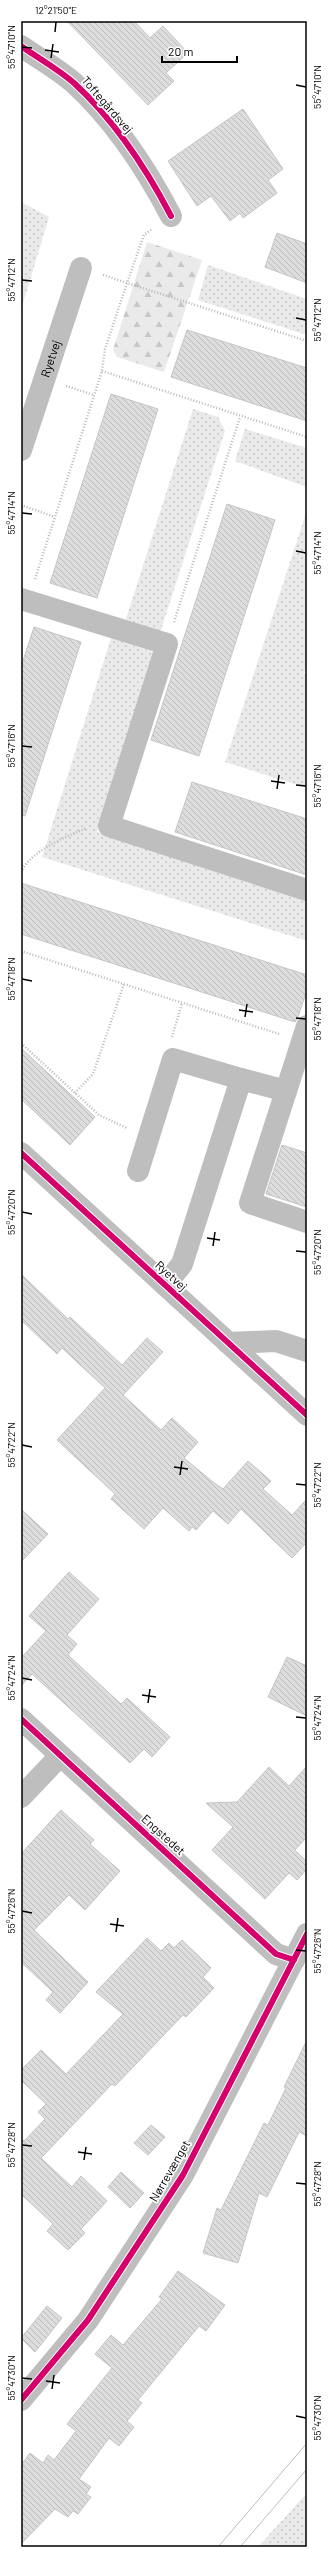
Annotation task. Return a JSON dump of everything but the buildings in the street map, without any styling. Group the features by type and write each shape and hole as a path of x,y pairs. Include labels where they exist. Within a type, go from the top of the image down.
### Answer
{"street":[{"name":"Toftegårdsvej","path":"21,46 73,82 119,133 155,185 171,216"},
{"name":"Ryetvej","path":"21,450 80,268"},
{"path":"24,600 167,644 109,826 307,890"},
{"path":"304,1034 250,1203 307,1222"},
{"path":"138,1171 173,1059 286,1091"},
{"path":"165,1285 182,1264 241,1079"},
{"name":"Ryetvej","path":"21,1152 307,1415"},
{"path":"228,1343 276,1341 307,1351"},
{"name":"Engstedet","path":"21,1719 276,1954 294,1960"},
{"path":"21,1797 60,1756"},
{"name":"Nørrevænget","path":"21,2400 88,2320 183,2176 307,1934"}],"path":[{"path":"24,600 54,517 102,371 105,349 144,235 171,216"},
{"path":"80,268 307,341"},
{"path":"102,371 240,417 307,437"},
{"path":"167,644 240,417"},
{"path":"21,505 54,517"},
{"path":"21,872 37,855 62,839 92,826 109,826"},
{"path":"21,950 182,1003 304,1034"},
{"path":"75,1093 94,1074 124,984"},
{"path":"173,1059 171,1039 182,1003"},
{"path":"21,1043 99,1115 120,1125"}],"green space":[{"path":"21,202 49,217 21,310"},
{"path":"147,242 202,260 164,372 117,357 113,350"},
{"path":"208,265 307,299 307,335 198,300"},
{"path":"193,409 218,417 225,431 160,633 125,622"},
{"path":"245,429 307,448 307,490 304,486 235,461"},
{"path":"307,510 307,664 304,673 307,674 307,788 225,762"},
{"path":"111,638 154,652 97,832 307,899 307,941 42,857"},
{"path":"307,2493 307,2547 258,2547"}],"tram line":[{"path":"218,2547 307,2443"},
{"path":"240,2547 307,2469"}],"cycle path":[{"path":"21,46 55,68 89,97 128,145 151,180 171,216"},
{"path":"21,1153 307,1415"},
{"path":"21,1719 276,1954 294,1960"},
{"path":"21,2400 88,2320 183,2175 307,1934"}]}
